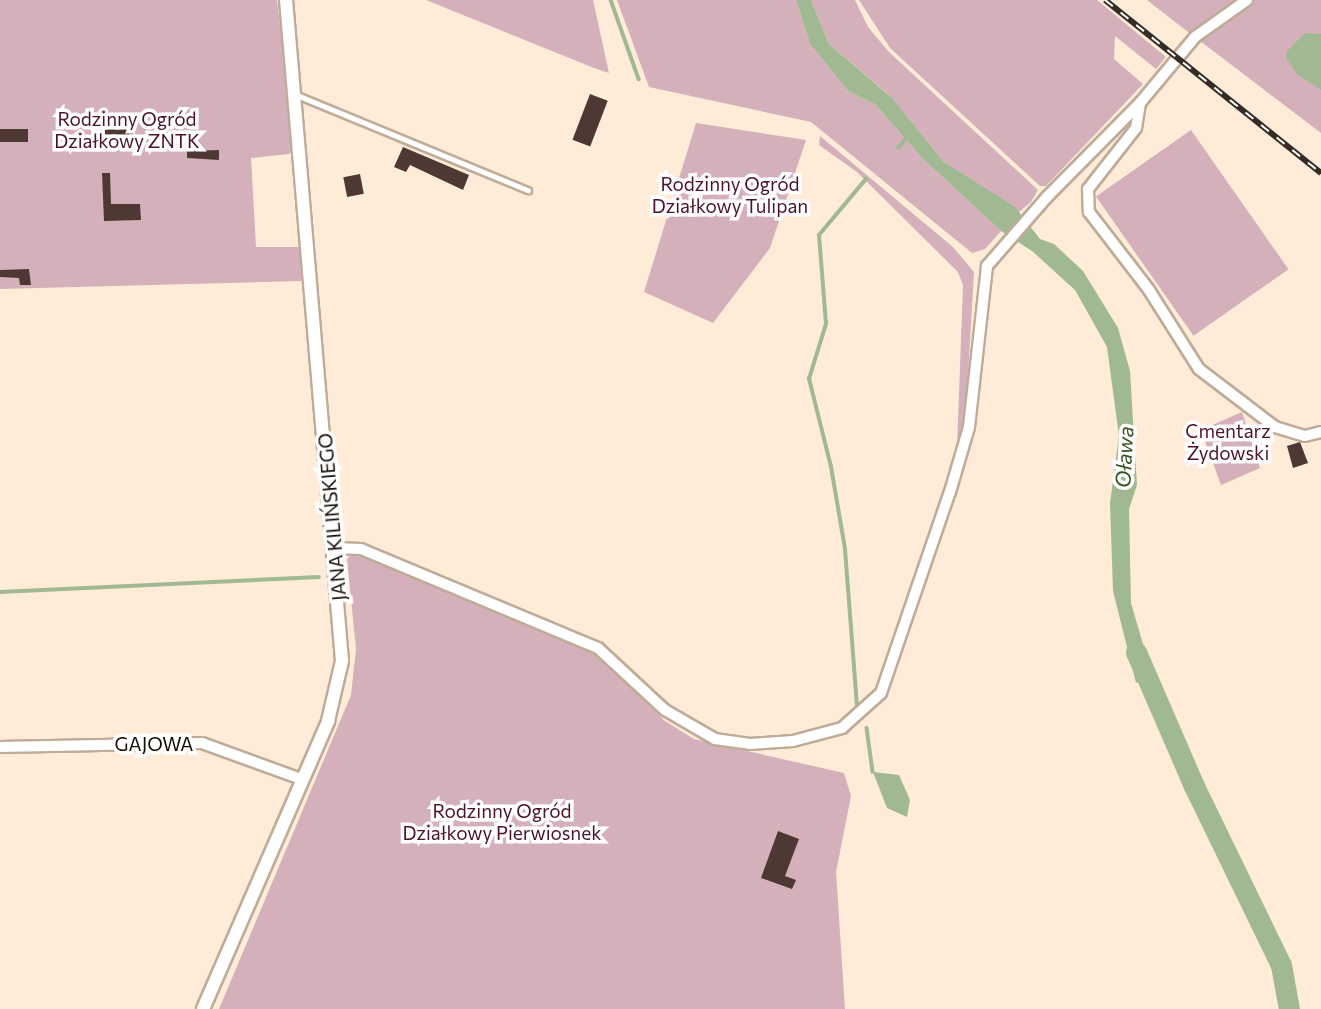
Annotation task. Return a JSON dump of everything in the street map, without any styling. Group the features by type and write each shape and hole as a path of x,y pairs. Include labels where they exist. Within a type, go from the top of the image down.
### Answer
{"street":[{"name":"JANA KILIŃSKIEGO","path":"203,1009 328,720 341,670 334,548 286,0"},
{"path":"334,548 361,549 598,648 665,710 715,739 750,744 793,741 842,728 881,693 950,492 969,427 983,284 998,250 1143,99 1195,37 1247,0"},
{"path":"1143,99 1140,122 1088,189 1089,212 1149,290 1199,369 1267,422 1305,436 1321,432"},
{"name":"GAJOWA","path":"0,747 202,743 302,779"}],"lane":[{"path":"296,95 528,190"}],"green space":[{"name":"Rodzinny Ogród Działkowy ZNTK","path":"0,0 277,0 294,149 289,154 251,158 256,247 301,247 301,281 0,289"},
{"path":"426,0 593,0 609,73 594,68"},
{"path":"617,0 796,0 810,44 848,91 876,105 923,159 1001,231 985,249 972,253 811,122 649,87"},
{"path":"811,0 855,0 868,27 889,52 1038,190 1031,202 1019,212 944,162 888,94 829,44"},
{"path":"859,0 1097,0 1166,57 1156,69 1115,36 1114,59 1143,84 1046,186 1040,186 890,48"},
{"path":"1147,0 1321,0 1321,133 1179,25"},
{"name":"Rodzinny Ogród Działkowy Tulipan","path":"696,123 806,140 770,248 713,323 644,292"},
{"path":"1191,130 1289,269 1193,336 1096,197"},
{"path":"820,136 953,247 974,272 966,410 957,448 963,285 958,272 857,172 819,145"},
{"name":"Cmentarz Żydowski","path":"1242,412 1260,468 1221,485 1201,430"},
{"name":"Rodzinny Ogród Działkowy Pierwiosnek","path":"353,553 594,653 665,721 694,739 844,773 851,796 836,872 845,1009 219,1009 351,695 356,649 347,559"}],"water":[{"path":"796,0 811,0 829,44 891,97 944,162 1015,207 1040,239 1054,244 1083,271 1118,328 1130,371 1137,485 1129,509 1131,603 1152,675 1136,683 1113,591 1110,503 1119,436 1107,347 1075,290 1032,251 1001,231 923,159 876,105 848,91 810,44"},
{"path":"1305,33 1321,34 1321,90 1297,74 1286,58 1287,51"},
{"path":"873,772 899,775 910,800 907,817 887,808"}],"building":[{"path":"590,94 608,101 590,147 572,140"},
{"path":"133,117 133,138 104,140 104,120"},
{"path":"0,129 28,129 28,142 0,142"},
{"path":"403,147 469,175 463,190 410,165 406,172 394,167"},
{"path":"219,150 219,160 187,158 187,151"},
{"path":"102,173 110,173 111,204 140,204 141,220 104,221"},
{"path":"360,174 364,194 347,197 343,177"},
{"path":"29,269 31,285 20,285 19,278 0,277 0,270"},
{"path":"1300,442 1308,463 1293,468 1287,446"},
{"path":"778,831 799,839 785,876 796,880 792,889 761,878"}],"waterway":[{"path":"611,0 639,79"},
{"path":"898,148 910,134"},
{"path":"857,706 845,549 831,467 809,379 826,324 819,235 866,179"},
{"path":"0,592 319,577"},
{"name":"Oława","path":"1136,652 1194,786 1281,965 1289,1009"},
{"path":"867,728 873,772"}],"railway":[{"path":"1105,0 1321,173"}]}
